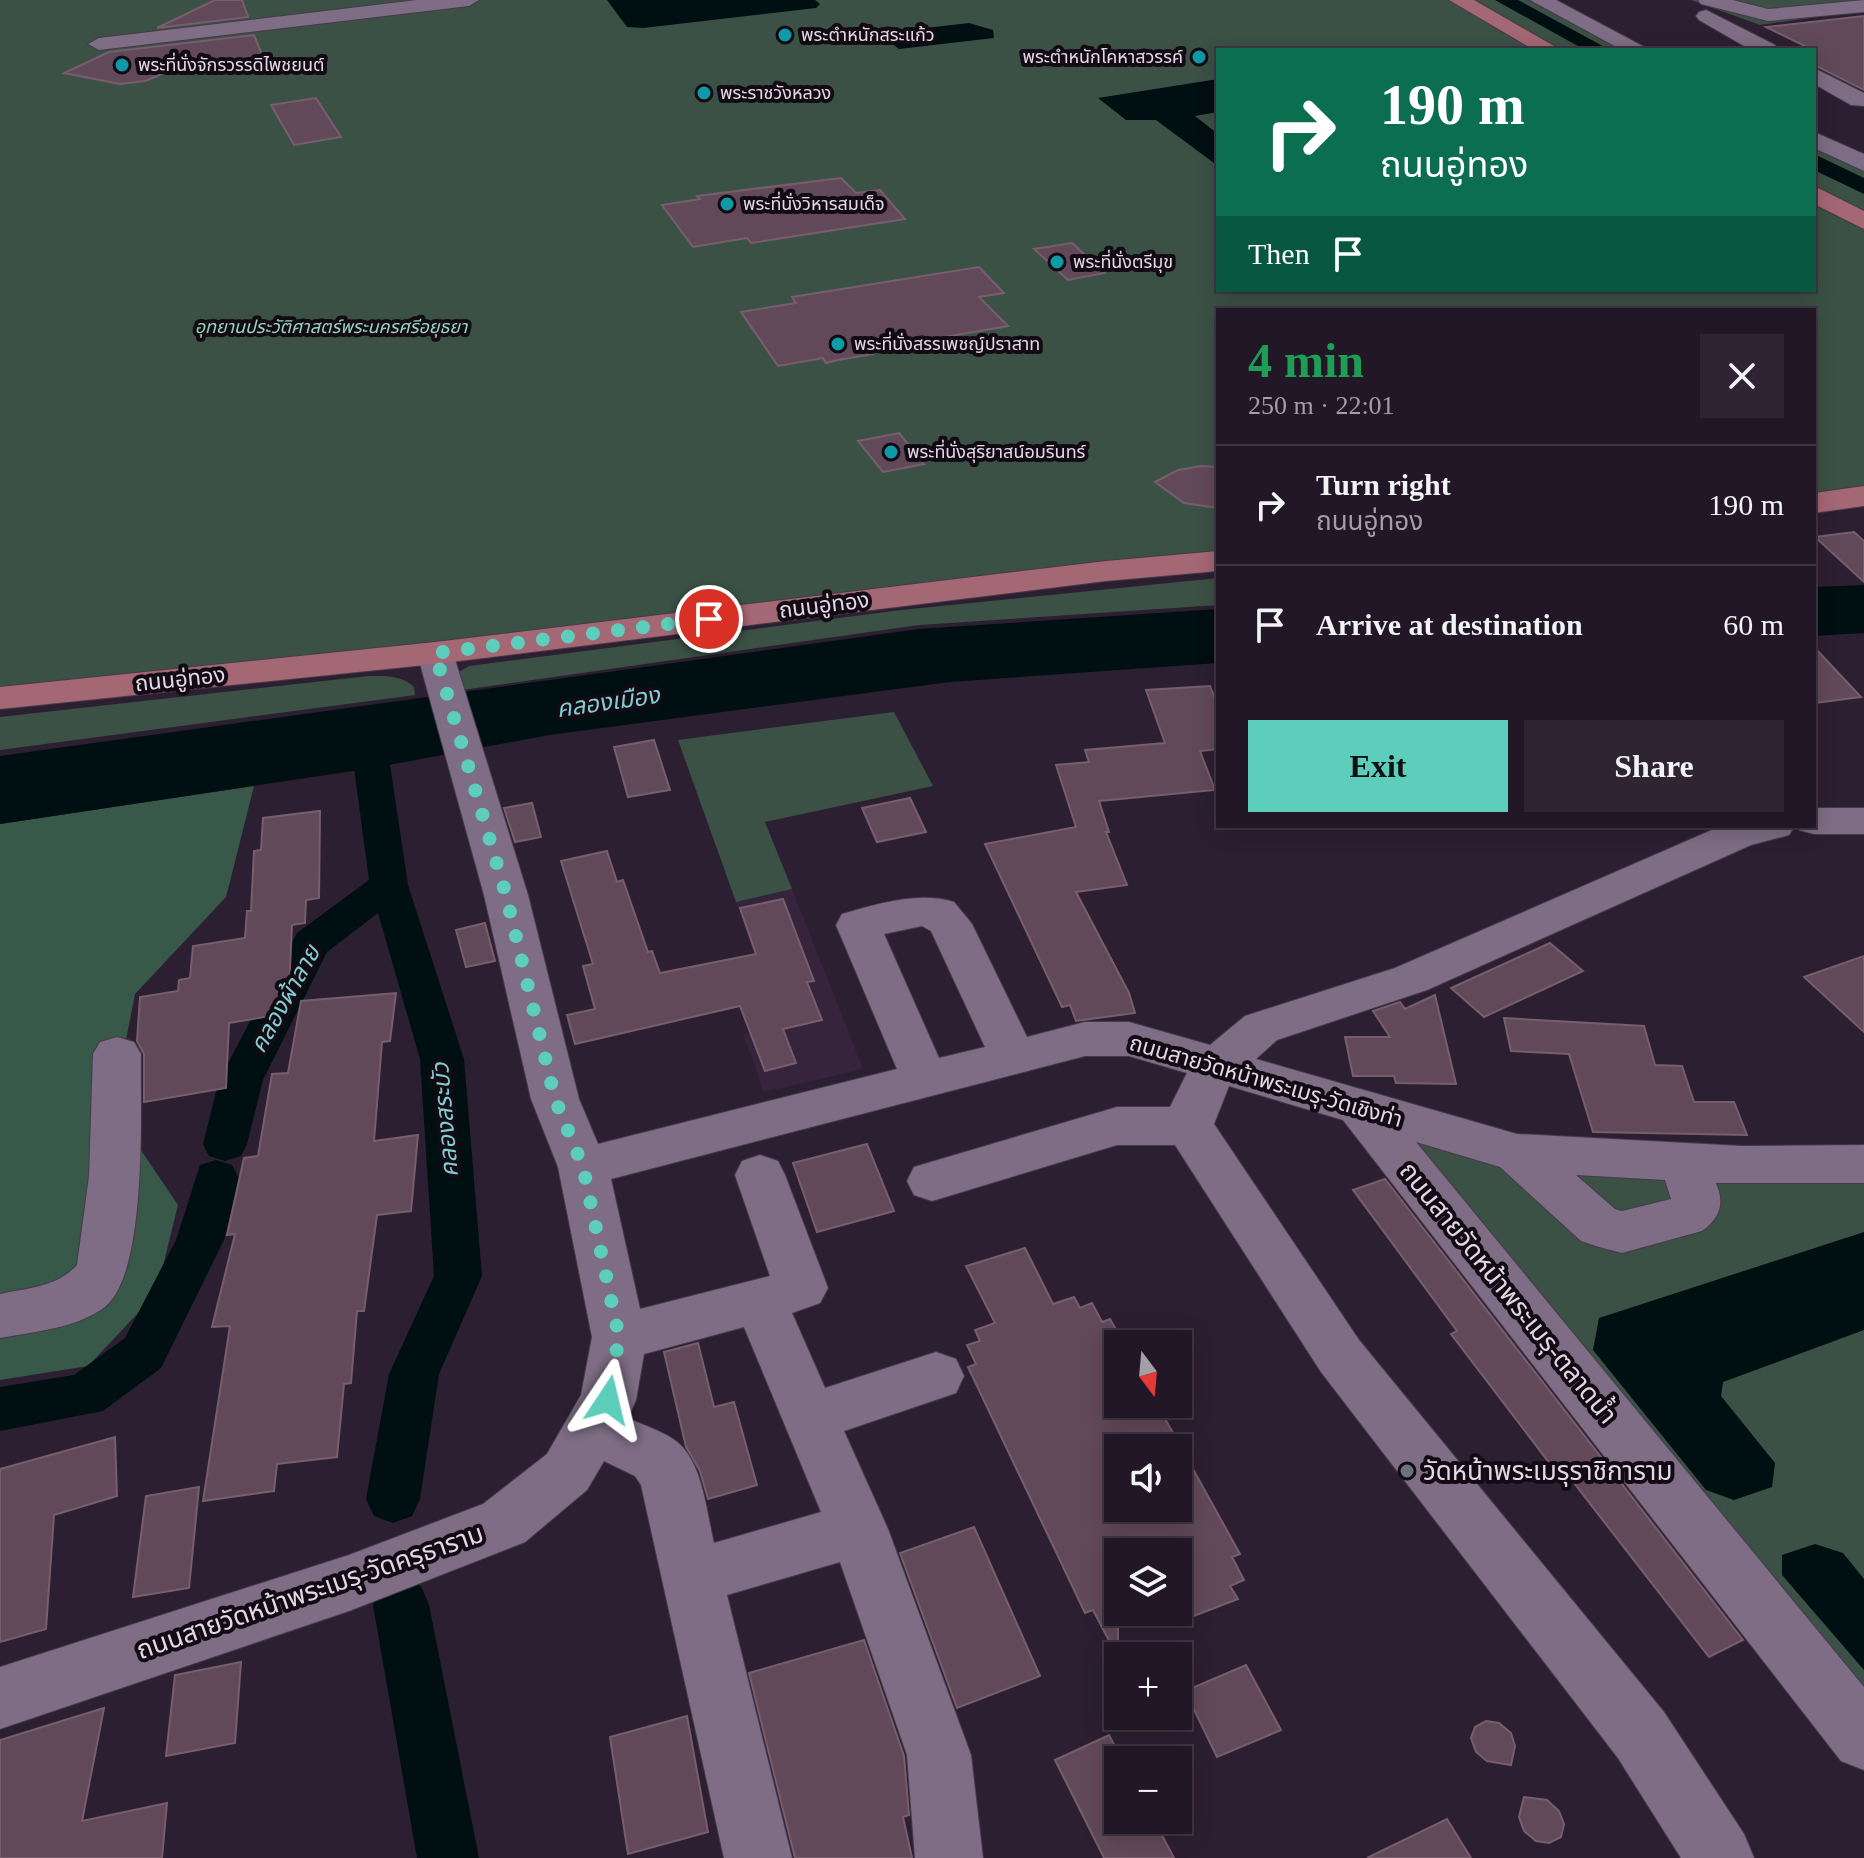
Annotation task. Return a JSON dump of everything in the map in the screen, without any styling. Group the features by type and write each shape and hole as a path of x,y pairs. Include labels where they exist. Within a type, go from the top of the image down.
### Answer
{"main road":[{"path":"1459,0 1546,48"},
{"path":"1816,195 1864,221"},
{"path":"1816,503 1864,496"},
{"name":"ถนนอู่ทอง","path":"0,698 439,664 1106,571 1216,561"}],"street":[{"path":"99,44 469,0"},
{"path":"1540,0 1635,48"},
{"path":"1698,3 1768,15 1864,6"},
{"path":"1698,3 1764,48"},
{"path":"1816,76 1859,100"},
{"path":"1816,140 1864,164"},
{"name":"ถนนสายวัดหน้าพระเมรุ-วัดครุธาราม","path":"0,1698 349,1583 504,1523 567,1472 608,1400 619,1337 583,1167 555,1099 476,789 439,664"},
{"path":"1816,821 1864,821"},
{"path":"1720,1858 1641,1735 1340,1356 1189,1126 1196,1101 1215,1067 1261,1028 1411,979 1739,834 1765,828"},
{"path":"925,1080 858,925 922,911 939,912 950,924 1013,1057"},
{"name":"ถนนสายวัดหน้าพระเมรุ-วัดเชิงท่า","path":"583,1167 1085,1039 1129,1039 1215,1067 1517,1153 1683,1162 1864,1164"},
{"path":"0,1316 58,1304 86,1291 102,1272 114,1176 117,1054"},
{"name":"ถนนสายวัดหน้าพระเมรุ-ตลาดน้ำ","path":"1362,1110 1864,1738"},
{"path":"932,1181 1117,1126 1189,1126"},
{"path":"1517,1153 1599,1226 1622,1232 1684,1217 1695,1209 1697,1198 1683,1162"},
{"path":"619,1337 801,1288 760,1175"},
{"path":"760,1301 858,1529 939,1755 949,1858"},
{"path":"810,1418 936,1376"},
{"path":"592,1428 655,1458 668,1474 758,1858"},
{"path":"694,1577 858,1529"}],"shaded area":[{"path":"792,889 863,1069 764,1092 743,1034 778,1025 736,902"}],"green space":[{"name":"อุทยานประวัติศาสตร์พระนครศรีอยุธยา","path":"0,0 1533,0 1627,48 1216,48 1216,292 1816,292 1816,145 1864,169 1864,488 1816,495 1816,308 1216,308 1216,554 0,691"},
{"path":"1691,0 1864,0 1864,10 1760,25"},
{"path":"1216,578 1216,605 919,625 462,690 459,672 469,666 901,610"},
{"path":"369,676 404,680 414,687 415,695 0,750 0,717"},
{"path":"894,712 933,786 765,822 792,889 736,902 678,740"},
{"path":"254,786 226,897 135,994 123,1055 128,1131 178,1205 156,1294 88,1366 0,1380 0,824"},
{"path":"1397,1137 1570,1175 1864,1182 1864,1705"}],"water":[{"path":"607,0 815,0 820,4 816,8 643,28 627,27"},
{"path":"969,23 993,30 994,38 899,49 884,37 891,32"},
{"path":"1216,79 1216,112 1195,116 1216,132 1216,165 1156,120 1126,120 1098,98"},
{"path":"1864,585 1864,633 1816,636 1816,587"},
{"name":"คลองเมือง","path":"1216,609 1216,663 950,682 549,735 373,768 0,824 0,756 919,629"},
{"path":"1864,1232 1864,1330 1723,1382 1721,1396 1775,1463 1772,1487 1734,1500 1706,1490 1593,1350 1599,1318"},
{"path":"1815,1544 1843,1553 1864,1579 1864,1670 1782,1575 1782,1555"}],"building":[{"path":"215,0 242,0 248,17 157,28"},
{"path":"1864,16 1864,90 1816,66 1816,48 1809,48 1766,27"},
{"path":"254,35 263,57 179,67 145,81 120,84 64,73 109,52"},
{"path":"316,98 341,137 294,145 271,105"},
{"path":"841,178 856,193 880,190 905,219 751,243 747,238 693,247 662,205 700,199 697,196"},
{"name":"พระที่นั่งตรีมุข","path":"1072,243 1105,273 1068,280 1034,249"},
{"path":"979,267 1004,293 979,297 1008,326 870,350 873,354 826,363 823,358 778,366 741,312 796,303 792,297"},
{"name":"พระที่นั่งสุริยาสน์อมรินทร์","path":"899,433 924,464 883,472 858,441"},
{"path":"1216,467 1216,508 1184,503 1155,482 1178,470"},
{"path":"1854,532 1864,541 1864,582 1816,538"},
{"path":"1816,649 1861,697 1816,703"},
{"path":"1210,686 1216,701 1216,749 1200,751 1215,790 1099,801 1109,832 1106,832 1127,885 1076,892 1129,993 1135,1013 1076,1021 1070,1005 1062,1007 985,844 1076,827 1056,765 1089,762 1085,750 1165,743 1146,690"},
{"path":"654,740 670,790 628,797 614,747"},
{"path":"910,798 926,832 877,842 862,808"},
{"path":"532,803 541,837 515,842 504,808"},
{"path":"320,811 319,898 306,900 305,923 292,925 288,1013 229,1023 226,1088 144,1102 144,1054 137,1041 140,997 178,991 179,980 190,978 193,946 245,938 247,911 251,911 254,851 261,850 263,818"},
{"path":"607,851 617,882 623,880 648,952 652,951 660,973 756,954 740,908 783,899 814,981 807,982 822,1020 783,1029 796,1063 765,1071 740,1006 575,1044 567,1015 595,1009 583,966 593,964 561,861"},
{"path":"485,923 495,961 466,967 456,930"},
{"path":"1550,943 1583,971 1484,1017 1451,988"},
{"path":"1864,956 1864,1032 1804,977"},
{"path":"396,993 390,1041 382,1042 374,1141 418,1135 411,1211 377,1215 364,1311 357,1311 351,1383 344,1384 337,1457 277,1464 274,1491 203,1501 230,1326 212,1327 235,1234 227,1235 244,1158 258,1156 272,1074 288,1073 301,1001"},
{"path":"1435,995 1456,1084 1396,1083 1394,1076 1353,1076 1345,1037 1390,1037 1373,1011 1400,1002 1405,1009"},
{"path":"1504,1018 1644,1026 1655,1065 1682,1066 1694,1102 1734,1102 1747,1135 1593,1132 1569,1054 1511,1051"},
{"path":"867,1144 894,1211 817,1232 793,1163"},
{"path":"1385,1179 1743,1640 1709,1657 1567,1474 1560,1477 1451,1334 1457,1331 1353,1190"},
{"path":"1025,1248 1053,1304 1074,1297 1080,1308 1092,1303 1102,1322 1110,1319 1116,1330 1104,1330 1104,1418 1165,1418 1174,1434 1104,1434 1104,1522 1192,1522 1192,1467 1240,1554 1232,1557 1244,1580 1230,1586 1238,1599 1192,1617 1192,1538 1104,1538 1104,1626 1118,1626 1118,1642 1110,1642 1093,1610 1085,1613 968,1367 976,1364 967,1345 980,1341 975,1330 995,1323 966,1266"},
{"path":"698,1343 714,1407 734,1402 757,1485 708,1499 700,1471 686,1447 664,1352"},
{"path":"115,1437 117,1496 54,1515 46,1629 0,1642 0,1469"},
{"path":"199,1487 189,1588 133,1597 146,1496"},
{"path":"974,1527 1040,1676 957,1708 900,1553"},
{"path":"864,1640 904,1756 909,1815 903,1817 912,1858 795,1858 749,1673"},
{"path":"241,1662 235,1743 166,1756 175,1675"},
{"path":"1246,1665 1281,1730 1217,1757 1192,1705 1192,1688"},
{"path":"104,1708 82,1821 167,1803 162,1858 0,1858 0,1740"},
{"path":"687,1716 708,1832 628,1854 610,1737"},
{"path":"1486,1721 1499,1723 1511,1733 1515,1746 1511,1765 1487,1761 1476,1752 1471,1738 1475,1727"},
{"path":"1109,1735 1115,1746 1104,1746 1104,1834 1161,1834 1174,1858 1104,1858 1055,1760"},
{"path":"1524,1797 1547,1800 1559,1811 1564,1824 1561,1837 1549,1843 1536,1841 1524,1831 1519,1817"},
{"path":"1447,1819 1471,1858 1367,1858"}],"waterway":[{"path":"1504,0 1596,48"},
{"path":"1816,162 1864,187"},
{"name":"คลองสระบัว","path":"368,738 389,885"},
{"name":"คลองผ้าลาย","path":"225,1144 241,1080 311,943 389,885"},
{"name":"คลองสระบัว","path":"389,885 442,1059 458,1276 414,1374 393,1499"},
{"name":"คลองผ้าลาย","path":"0,1409 85,1395 143,1353 200,1240 216,1178"},
{"name":"คลองสระบัว","path":"401,1605 448,1858"}],"place":[{"name":"พระตำหนักสระแก้ว","path":"785,35"},
{"name":"พระตำหนักโคหาสวรรค์","path":"1199,57"},
{"name":"พระที่นั่งจักรวรรดิไพชยนต์","path":"122,65"},
{"name":"พระราชวังหลวง","path":"704,93"},
{"name":"พระที่นั่งวิหารสมเด็จ","path":"727,204"},
{"name":"พระที่นั่งตรีมุข","path":"1057,262"},
{"name":"พระที่นั่งสรรเพชญ์ปราสาท","path":"838,344"},
{"name":"พระที่นั่งสุริยาสน์อมรินทร์","path":"891,452"},
{"name":"วัดหน้าพระเมรุราชิการาม","path":"1407,1471"}],"route":[{"path":"608,1400 619,1337 583,1167 555,1099 506,895 435,653 709,619"}]}
